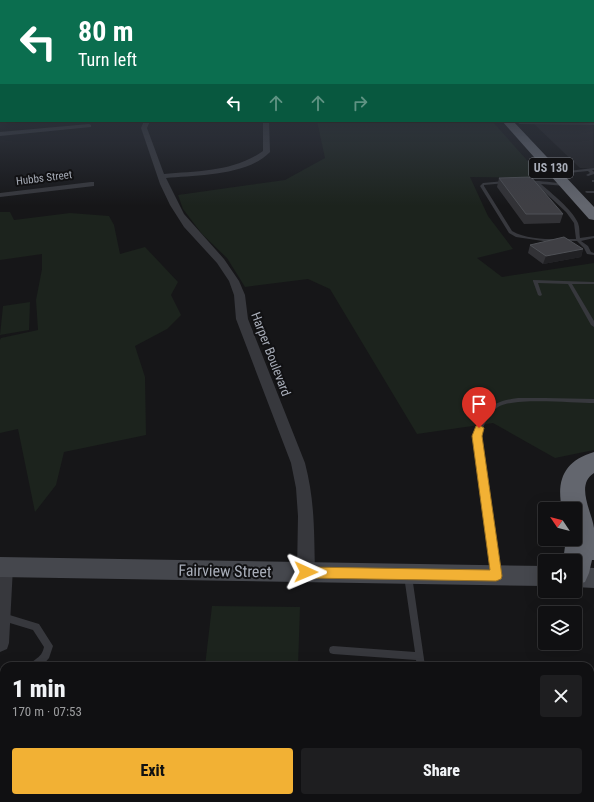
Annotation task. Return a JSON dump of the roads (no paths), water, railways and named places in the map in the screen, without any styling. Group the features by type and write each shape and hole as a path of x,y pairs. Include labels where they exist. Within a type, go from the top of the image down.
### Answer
{"highway":[{"name":"US 130","path":"522,131 594,216"},
{"name":"US 130","path":"524,131 592,195"},
{"path":"578,554 580,545 587,539 573,498 573,482 578,471 594,461"}],"street":[{"path":"0,134 29,131"},
{"name":"Harper Boulevard","path":"145,131 167,191 181,216 225,265 240,294 239,310 298,463 304,488 306,516 306,572"},
{"path":"162,176 219,170 254,161 266,152 266,131"},
{"name":"Hubbs Street","path":"0,194 90,184"},
{"path":"0,643 2,616 2,567"},
{"name":"Fairview Street","path":"2,567 538,576"},
{"path":"582,577 594,578"}],"lane":[{"path":"568,172 589,170 594,172"},
{"path":"588,175 594,172"},
{"path":"508,182 488,183 483,184 482,186 510,232 527,239 578,240 594,237"},
{"path":"522,182 566,185"},
{"path":"536,182 550,193 574,220 577,227 578,240 586,247 589,253 594,254"},
{"path":"540,295 535,281 594,283"},
{"path":"569,282 594,325"},
{"path":"496,576 477,436 482,421 498,405 511,400 594,401"},
{"path":"408,574 420,662"},
{"path":"2,616 36,627 49,646 47,656 42,662"},
{"path":"332,650 419,656"}]}
